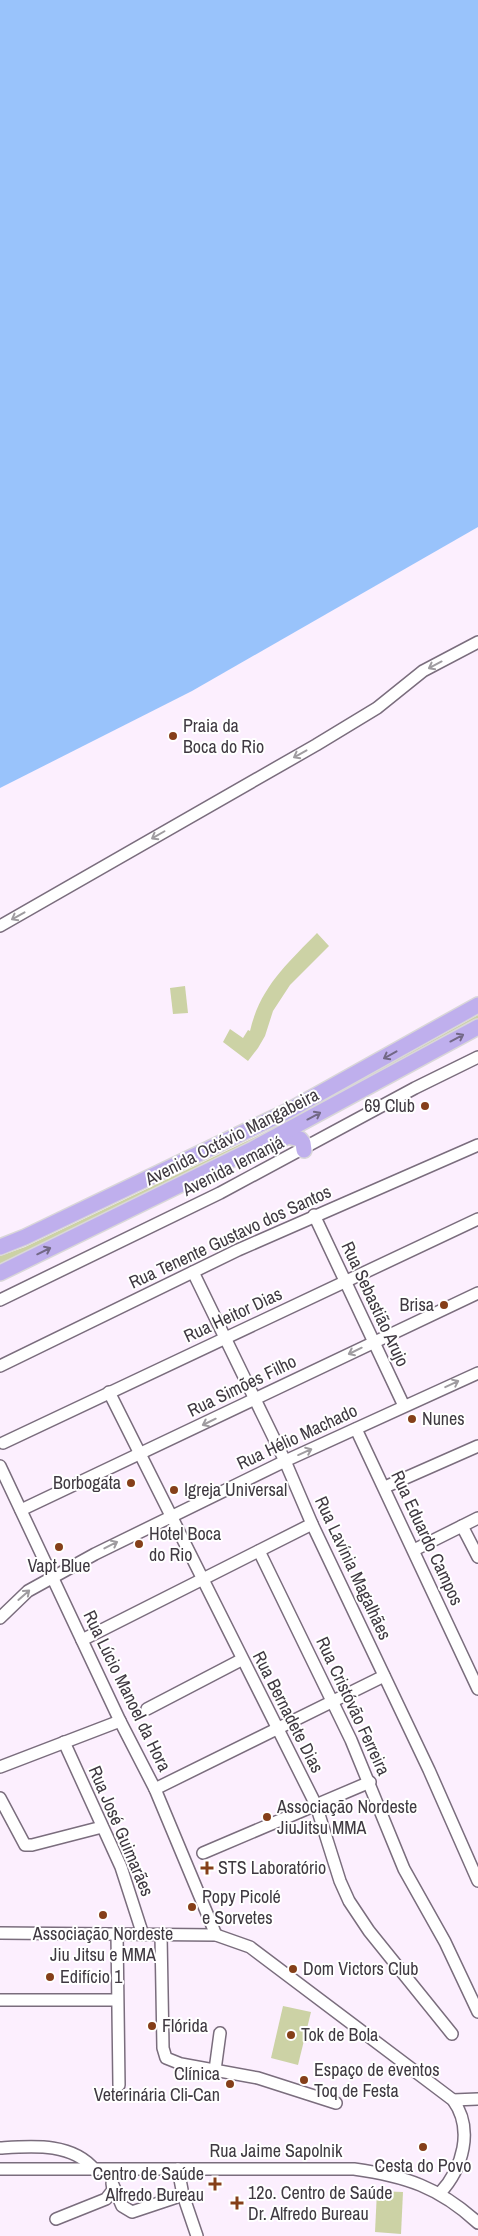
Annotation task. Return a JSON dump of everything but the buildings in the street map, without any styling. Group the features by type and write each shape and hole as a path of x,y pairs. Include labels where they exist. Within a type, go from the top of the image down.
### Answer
{"main road":[{"name":"Avenida Octávio Mangabeira","path":"0,1247 25,1237 288,1111 478,1005"},
{"name":"Avenida Octávio Mangabeira","path":"0,1273 250,1150 478,1027"},
{"path":"250,1150 262,1148 288,1136 300,1139 304,1150"}],"street":[{"path":"0,926 316,745 377,708 423,671 478,642"},
{"name":"Avenida Iemanjá","path":"0,1300 152,1227 304,1150 415,1088 478,1057"},
{"name":"Rua Tenente Gustavo dos Santos","path":"0,1366 193,1272 314,1216 478,1145"},
{"name":"Rua Sebastião Arujo","path":"314,1216 404,1406"},
{"name":"Rua Heitor Dias","path":"3,1443 478,1219"},
{"path":"0,1243 25,1237"},
{"name":"Rua Lavínia Magalhães","path":"193,1272 256,1399 312,1524 429,1770 478,1881"},
{"name":"Rua Simões Filho","path":"21,1510 141,1455 478,1293"},
{"name":"Rua Hélio Machado","path":"0,1618 28,1591 52,1576 170,1516 285,1461 478,1373"},
{"name":"Rua Bernadete Dias","path":"109,1392 241,1660 316,1805 340,1881 357,1915 419,1996 452,2034"},
{"name":"Rua Eduardo Campos","path":"356,1429 385,1486 478,1689"},
{"path":"385,1486 478,1446"},
{"name":"Rua Lúcio Manoel da Hora","path":"0,1466 120,1721 155,1789 216,1935"},
{"path":"414,1550 478,1518"},
{"path":"82,1640 201,1578 312,1524"},
{"path":"462,1526 478,1557"},
{"name":"Rua Cristóvão Ferreira","path":"259,1550 334,1701 370,1782 404,1869 445,1942 478,2012"},
{"path":"147,1708 241,1660"},
{"path":"155,1789 278,1730 384,1676"},
{"path":"0,1767 120,1721"},
{"name":"Rua José Guimarães","path":"64,1742 121,1867 143,1935"},
{"path":"203,1853 370,1782"},
{"path":"0,1798 25,1845 32,1845 102,1827"},
{"path":"0,1933 216,1935 240,1942 261,1953 453,2100 463,2121 464,2144 457,2167 440,2193"},
{"path":"117,1934 119,2085"},
{"path":"161,1935 164,2055 173,2062 258,2078 336,2103"},
{"path":"0,2000 117,2000"},
{"path":"215,2070 220,2033"},
{"path":"453,2100 478,2099"},
{"path":"0,2148 55,2148 78,2156 95,2170"},
{"name":"Rua Jaime Sapolnik","path":"0,2169 354,2168 399,2177 440,2193 478,2223"},
{"path":"178,2169 183,2195 197,2236"},
{"path":"108,2170 122,2206 132,2212 183,2195"},
{"path":"56,2219 106,2200 111,2193 113,2184"}],"green space":[{"path":"317,933 329,946 290,985 273,1011 265,1036 248,1061 223,1042 230,1029 243,1038 248,1030 250,1031 261,1001 276,977"},
{"path":"185,986 188,1013 173,1014 170,988"},
{"path":"478,1015 478,1020 269,1136 0,1265 0,1256 25,1247 266,1132"},
{"name":"Tok de Bola","path":"283,2006 311,2012 298,2065 271,2058"},
{"path":"377,2191 403,2192 401,2234 375,2232"}],"water":[{"path":"0,0 478,0 478,527 192,691 0,788"}],"place":[{"name":"Praia da Boca do Rio","path":"173,736"},
{"name":"69 Club","path":"425,1106"},
{"name":"Brisa","path":"444,1305"},
{"name":"Nunes","path":"412,1419"},
{"name":"Borbogata","path":"131,1483"},
{"name":"Igreja Universal","path":"174,1490"},
{"name":"Hotel Boca do Rio","path":"139,1544"},
{"name":"Vapt Blue","path":"59,1547"},
{"name":"Associação Nordeste JiuJitsu MMA","path":"267,1817"},
{"name":"STS Laboratório","path":"207,1868"},
{"name":"Popy Picolé e Sorvetes","path":"192,1907"},
{"name":"Associação Nordeste Jiu Jitsu e MMA","path":"103,1915"},
{"name":"Dom Victors Club","path":"293,1969"},
{"name":"Edifício 1","path":"50,1977"},
{"name":"Flórida","path":"152,2026"},
{"name":"Tok de Bola","path":"291,2035"},
{"name":"Espaço de eventos Toq de Festa","path":"304,2080"},
{"name":"Clínica Veterinária Cli-Can","path":"230,2084"},
{"name":"Cesta do Povo","path":"423,2147"},
{"name":"Centro de Saúde Alfredo Bureau","path":"215,2184"},
{"name":"12o. Centro de Saúde Dr. Alfredo Bureau","path":"237,2203"}]}
